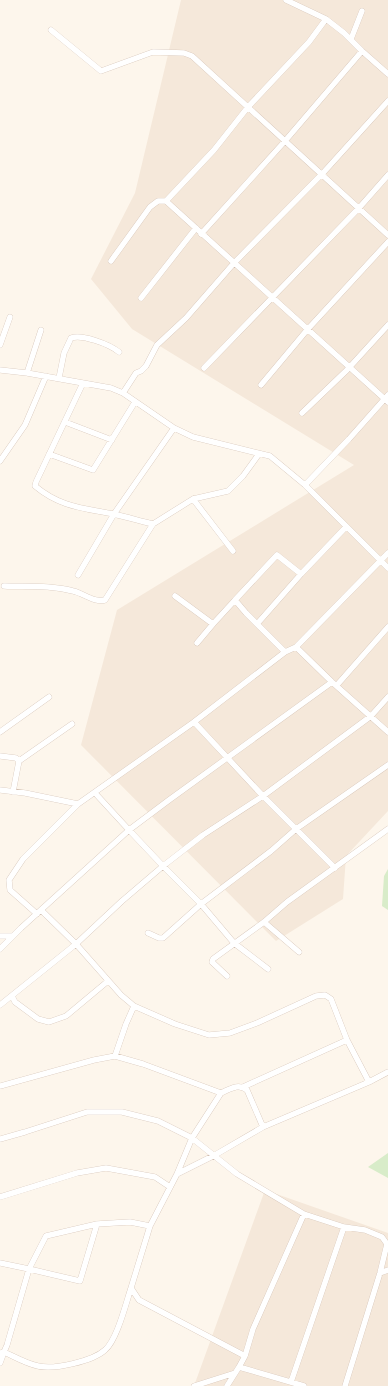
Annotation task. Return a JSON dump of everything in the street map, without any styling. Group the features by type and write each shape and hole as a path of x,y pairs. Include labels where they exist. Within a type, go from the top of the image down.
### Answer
{"street":[{"path":"286,0 326,18 344,32 362,51 387,72"},
{"path":"351,39 362,11"},
{"path":"166,201 214,150 248,107 309,42 326,18"},
{"path":"52,30 101,71 153,52 184,53 192,56 388,235"},
{"path":"201,234 285,141 362,51"},
{"path":"123,393 136,373 146,366 157,345 186,318 234,263 322,175 388,101"},
{"path":"204,368 359,208 388,175"},
{"path":"110,261 150,207 158,201 166,201 349,368 387,398 305,485"},
{"path":"141,298 196,228"},
{"path":"261,385 307,330 388,242"},
{"path":"0,345 10,317"},
{"path":"302,413 349,368 388,325"},
{"path":"27,373 41,330"},
{"path":"59,378 64,353 71,338 75,337 102,343 112,347 118,352"},
{"path":"0,370 59,378 111,388 123,393 174,428 193,437 270,456 305,485 380,562 388,568"},
{"path":"0,461 25,425 46,376"},
{"path":"84,383 35,486 41,492 65,505 114,514 153,524"},
{"path":"49,454 93,470 135,402"},
{"path":"65,422 112,440"},
{"path":"78,575 114,514 174,428"},
{"path":"4,586 47,587 73,591 97,601 105,600 153,524 193,499 228,491 243,476 259,454"},
{"path":"193,499 233,551"},
{"path":"257,624 301,574 346,527"},
{"path":"369,1082 347,1040 331,999 325,995 316,996 257,1023 230,1033 209,1035 175,1024 134,1006 120,995 76,944 39,912 10,890 9,880 23,859 78,804 194,722 286,652 296,647 388,553"},
{"path":"198,643 212,624 277,555 301,574"},
{"path":"175,596 212,624"},
{"path":"235,600 286,652"},
{"path":"0,949 12,936 130,830 227,758 335,684 388,626"},
{"path":"296,647 388,732"},
{"path":"0,1005 76,944 122,901 163,866 203,835 263,796 371,716 388,697"},
{"path":"0,732 49,698"},
{"path":"194,722 263,796 335,868"},
{"path":"13,792 19,761 72,724"},
{"path":"0,756 16,758 19,761"},
{"path":"148,933 158,938 163,938 202,904 271,852 296,829 388,765"},
{"path":"0,790 25,793 78,804"},
{"path":"95,793 163,866 202,904 234,943 268,970"},
{"path":"227,976 212,962 213,960 264,922 287,902 388,829"},
{"path":"264,922 298,952"},
{"path":"0,936 12,936"},
{"path":"12,996 15,1002 38,1019 48,1022 66,1016 108,981"},
{"path":"115,1056 134,1006"},
{"path":"243,1087 347,1040"},
{"path":"0,1086 94,1060 115,1056 144,1064 221,1093"},
{"path":"177,1174 215,1155 263,1126 369,1082 388,1072"},
{"path":"2,1353 38,1366 53,1366 87,1360 106,1350 117,1331 150,1226 177,1174 192,1138 221,1093 237,1086 243,1087 247,1090 263,1126"},
{"path":"0,1139 88,1112 122,1112 158,1120 192,1138 237,1174 304,1214 344,1227 365,1230 385,1237 387,1244 380,1273 345,1386"},
{"path":"0,1197 77,1173 106,1168 155,1178 170,1187"},
{"path":"227,1386 240,1367 245,1356 253,1329 304,1214"},
{"path":"0,1363 2,1353 7,1345 29,1269 46,1236 97,1224 130,1222 150,1226"},
{"path":"0,1263 80,1281 97,1224"},
{"path":"290,1382 344,1227"},
{"path":"380,1273 388,1270"},
{"path":"131,1288 139,1300 245,1356"},
{"path":"240,1367 304,1386"},
{"path":"194,1386 235,1373"}],"shaded area":[{"path":"181,0 388,0 388,811 346,856 343,899 276,941 81,745 117,610 354,465 132,329 91,279 135,193"},
{"path":"265,1190 388,1233 388,1386 194,1386"}],"green space":[{"path":"388,869 388,910 382,906 384,876"},
{"path":"388,1153 388,1178 368,1167"}]}
